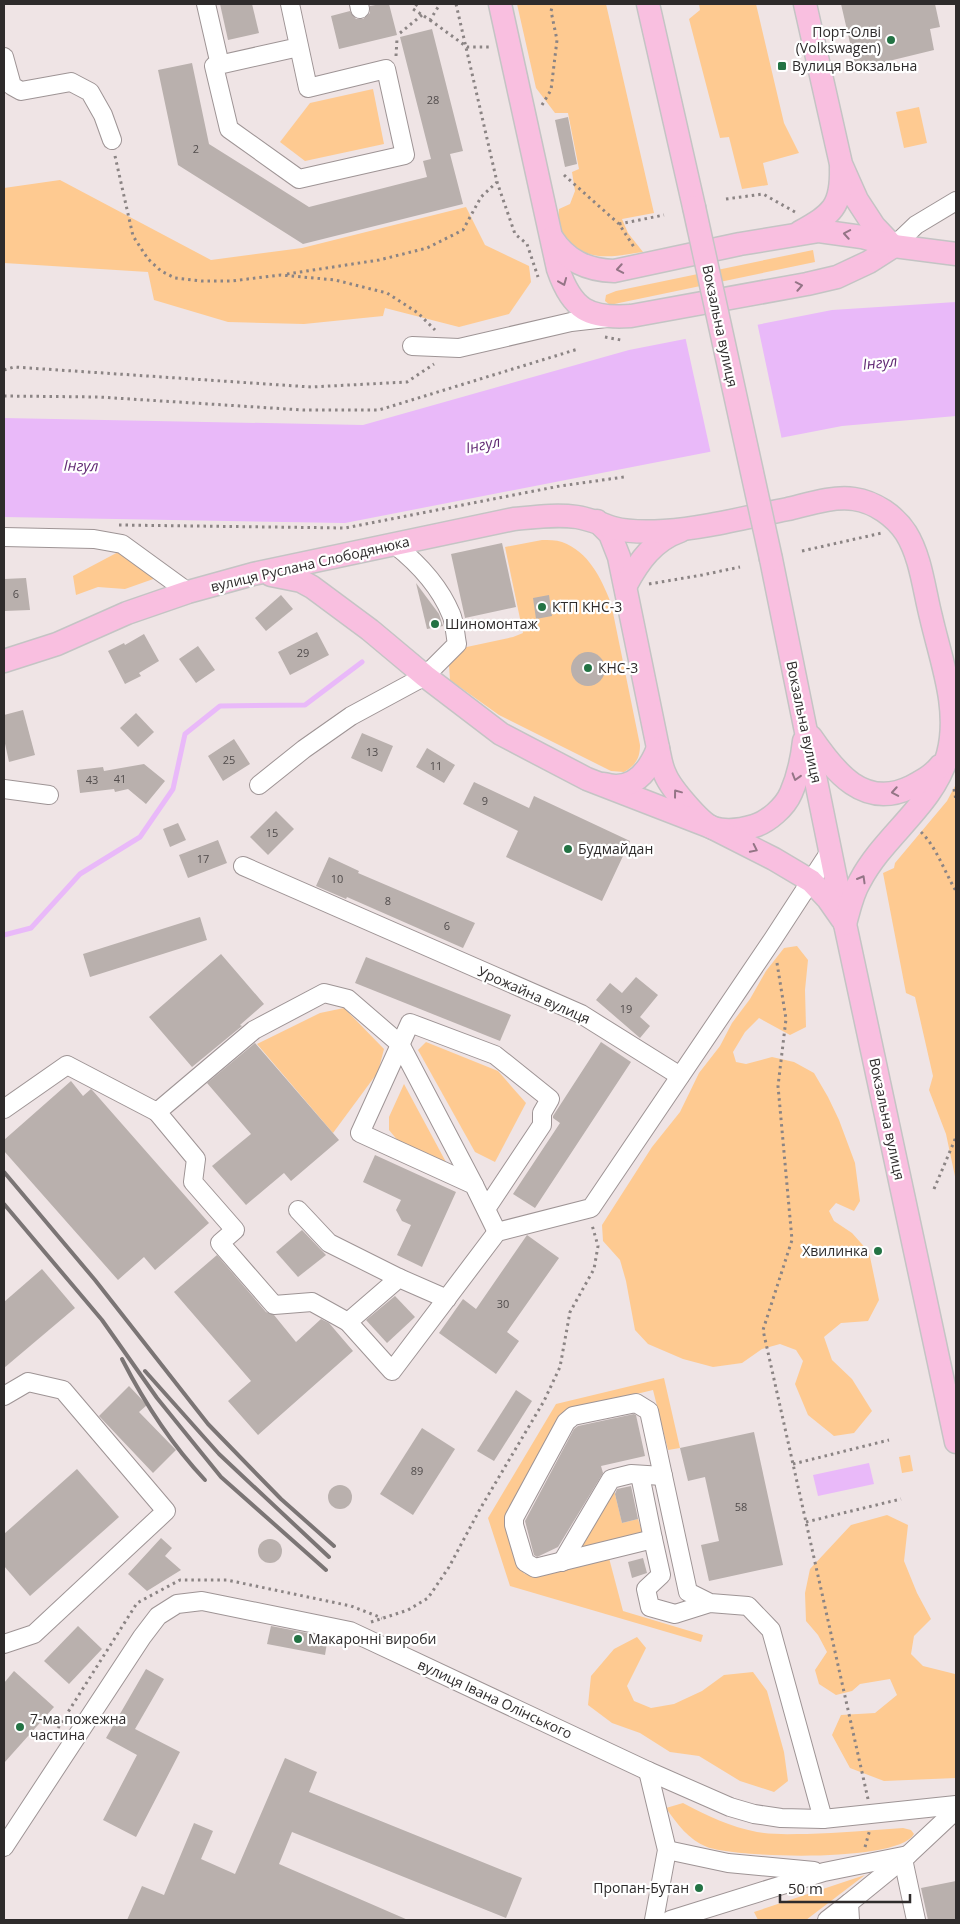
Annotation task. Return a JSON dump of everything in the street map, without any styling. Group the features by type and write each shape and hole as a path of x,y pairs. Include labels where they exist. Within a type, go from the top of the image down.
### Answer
{"main road":[{"path":"500,4 558,269 570,296 582,308 597,315 614,317 679,309 751,295 837,276 869,262 894,246"},
{"path":"805,4 841,164 857,200 874,226 894,246"},
{"name":"Вокзальна вулиця","path":"648,5 771,559 845,924 956,1442"},
{"path":"550,235 558,247 576,264 599,270 614,271 826,217 835,205 840,189 841,164"},
{"path":"798,223 820,231 862,237 894,246 956,254"},
{"path":"633,585 636,566 657,543 672,534 690,528 842,499 868,502 884,511 897,522 913,546 954,720 947,755 938,780 909,819 881,850 860,880 852,898 845,924"},
{"name":"вулиця Руслана Слободянюка","path":"4,661 57,644 128,613 188,592 252,574 514,519 566,516 597,521 614,528 629,530 662,531 690,528"},
{"path":"597,521 610,534 633,585 658,748 664,774 685,804 711,827 724,830 742,830 761,824 776,813 790,795 802,756 806,730"},
{"path":"252,574 284,576 301,581 312,587 370,630 425,676 501,734 587,779 711,827 774,859 811,881 828,899 845,924"},
{"path":"806,730 835,770 849,782 864,791 881,794 905,790 921,782 938,769 947,755"},
{"path":"587,779 610,786 626,785 640,778 648,769 658,748"}],"street":[{"path":"206,4 220,64"},
{"path":"290,4 308,88 386,70 405,155 299,180 229,129 214,66 299,48"},
{"path":"5,66 12,86 21,91 71,82 90,92 103,115 112,140"},
{"path":"894,246 916,225 956,201"},
{"path":"412,346 459,348 571,322 614,317"},
{"path":"4,537 94,539 122,544 188,592"},
{"path":"259,785 304,749 351,716 425,676 457,644 452,615 434,582 411,557 395,545"},
{"path":"4,789 48,795"},
{"path":"4,1109 67,1065 157,1112 196,1159 193,1182 235,1230 220,1243 274,1305 312,1302 348,1322 392,1371 497,1232 591,1208 773,939 830,850"},
{"name":"Урожайна вулиця","path":"243,866 581,1014 680,1076"},
{"path":"157,1112 254,1030 324,993 348,999 400,1044 497,1232"},
{"path":"474,1185 360,1133 410,1023 495,1055 550,1099 542,1113 542,1125 486,1209"},
{"path":"298,1210 329,1243 447,1299"},
{"path":"348,1322 400,1278"},
{"path":"4,1396 28,1382 63,1390 166,1511 34,1634 4,1644"},
{"path":"653,1539 536,1568 525,1562 514,1525 514,1518 566,1422 573,1416 636,1403 649,1411 688,1592 710,1603"},
{"path":"562,1562 611,1479 630,1474 663,1476"},
{"path":"640,1475 661,1575 646,1589 650,1607 675,1614 710,1603 748,1606 771,1630 823,1819"},
{"name":"вулиця Івана Олінського","path":"4,1847 142,1637 158,1616 177,1604 202,1601 350,1631 648,1770 738,1809 781,1818 823,1819 956,1805"},
{"path":"648,1770 666,1850 654,1920"},
{"path":"827,1920 849,1912 956,1810"},
{"path":"666,1850 728,1864 824,1872"},
{"path":"670,1920 824,1872 906,1857"},
{"path":"906,1857 916,1920"}],"path":[{"path":"417,4 413,10 430,20 466,47 492,47"},
{"path":"430,20 440,4"},
{"path":"456,4 496,182 514,234"},
{"path":"542,106 551,90 557,40 551,12 552,4"},
{"path":"400,33 422,15"},
{"path":"112,140 133,236 148,259 161,271 175,278 202,281 231,281 281,275 379,260 427,248 463,230 482,197 496,182"},
{"path":"564,175 619,224 637,251"},
{"path":"726,199 763,194 798,223"},
{"path":"619,224 664,214"},
{"path":"4,370 14,367 310,387 407,382 459,348 435,330 418,312 387,293 335,280 281,275"},
{"path":"4,396 99,397 303,410 379,410 578,349"},
{"path":"94,539 116,525 345,528 560,486 624,477"},
{"path":"802,551 885,532"},
{"path":"633,585 702,575 740,567"},
{"path":"920,831 931,842 945,873 956,891"},
{"path":"773,939 786,1018 778,1086 792,1240 763,1330 872,1814"},
{"path":"934,1189 956,1137"},
{"path":"350,1631 408,1610 428,1598 449,1567 480,1509 544,1401 560,1367 570,1312 594,1269 598,1246 590,1222 591,1208"},
{"path":"794,1464 889,1440"},
{"path":"806,1522 902,1499"}],"shaded area":[{"path":"517,4 606,4 654,213 622,219 628,233 643,252 611,256 592,255 583,252 575,246 562,231 559,221 559,209 570,204 575,191 572,172 579,169 568,113 555,113 536,88"},
{"path":"699,4 756,4 784,123 799,153 763,163 768,185 742,189 729,137 720,138 689,19 700,10"},
{"path":"373,89 384,144 305,161 280,142 310,103"},
{"path":"919,107 927,143 904,148 896,112"},
{"path":"60,180 211,260 302,248 466,207 485,245 529,266 531,282 509,314 459,327 385,308 383,316 304,324 228,322 154,300 148,272 4,263 4,188"},
{"path":"813,250 815,262 610,305 605,301 606,295 616,291"},
{"path":"542,540 562,542 580,552 598,575 611,603 640,745 636,761 632,767 624,772 611,771 499,715 450,680 448,651 513,637 523,633 505,547"},
{"path":"122,550 159,577 125,589 98,587 76,595 73,576"},
{"path":"956,784 956,1181 946,1134 929,1090 933,1076 915,997 906,993 883,873 894,868 895,863 947,801"},
{"path":"797,946 808,960 805,990 806,1027 790,1035 759,1018 745,1032 733,1052 736,1062 746,1064 772,1057 794,1062 814,1073 839,1120 855,1163 860,1201 854,1211 836,1203 829,1211 834,1221 852,1233 869,1252 879,1300 868,1321 841,1323 824,1337 832,1360 852,1379 872,1411 854,1433 834,1436 808,1415 795,1384 803,1361 796,1350 780,1344 762,1349 742,1363 713,1367 683,1359 648,1344 635,1330 620,1260 603,1241 602,1225 652,1147 680,1112 699,1073 720,1046 732,1023 750,999 766,971 784,948"},
{"path":"344,1008 384,1049 378,1072 333,1133 257,1044 320,1013"},
{"path":"426,1042 498,1071 526,1103 495,1162 475,1152 418,1050"},
{"path":"404,1084 447,1164 399,1142 389,1130 389,1117"},
{"path":"664,1378 680,1448 668,1450 653,1390 570,1410 512,1512 520,1569 525,1574 537,1576 609,1558 623,1611 703,1635 701,1642 510,1586 488,1518 556,1404"},
{"path":"910,1455 913,1471 902,1473 899,1457"},
{"path":"614,1490 622,1523 638,1519 643,1534 577,1551"},
{"path":"887,1515 908,1525 904,1561 917,1593 931,1619 914,1636 911,1654 923,1666 955,1674 956,1676 956,1778 884,1781 850,1768 832,1735 841,1715 875,1713 897,1695 890,1679 860,1684 852,1691 836,1695 819,1684 815,1670 827,1652 818,1635 806,1621 805,1593 810,1569 851,1525"},
{"path":"637,1637 646,1648 627,1686 634,1701 651,1708 674,1704 702,1691 724,1675 753,1672 767,1691 784,1752 788,1781 774,1792 740,1781 699,1756 670,1752 640,1733 612,1723 588,1705 591,1676 614,1649"},
{"path":"683,1803 728,1824 763,1833 807,1834 903,1828 911,1830 914,1834 902,1843 879,1850 849,1854 816,1856 750,1854 724,1851 701,1844 679,1826 666,1808"},
{"path":"865,1875 806,1920 758,1920 754,1912"}],"water":[{"name":"Інгул","path":"956,302 956,416 842,426 345,523 4,517 4,418 363,425 629,350 832,310"},
{"path":"869,1463 874,1484 818,1496 813,1475"}],"pier":[{"path":"757,322 782,440 711,454 685,336"}],"building":[{"path":"220,4 252,4 259,33 228,40"},
{"path":"389,4 397,35 339,49 331,16 350,11 356,19 363,19 370,13 370,6"},
{"name":"Порт-Олві (Volkswagen)","path":"841,4 935,4 940,27 930,29 934,50 856,69"},
{"path":"432,29 463,151 450,154 463,204 303,244 178,165 158,70 192,63 209,144 309,207 427,177 423,161 431,159 400,37"},
{"path":"568,117 577,164 565,167 555,120"},
{"path":"502,543 516,607 465,618 451,554"},
{"path":"26,578 30,610 4,611 4,579"},
{"name":"Шиномонтаж","path":"416,583 439,614 443,626 427,629"},
{"path":"281,595 293,609 266,631 255,618"},
{"name":"КТП КНС-3","path":"549,595 552,616 536,619 533,598"},
{"path":"317,632 329,655 290,675 278,652"},
{"path":"144,634 159,661 139,673 141,676 125,684 108,651 124,643 125,645"},
{"path":"198,646 215,670 196,683 179,659"},
{"name":"КНС-3","path":"588,652 600,657 605,669 600,681 588,686 576,681 571,669 576,657"},
{"path":"23,710 35,755 9,762 4,739 4,715"},
{"path":"136,713 154,732 138,747 120,728"},
{"path":"362,733 393,746 382,772 351,758"},
{"path":"234,739 250,764 223,781 208,756"},
{"path":"427,748 455,765 444,783 416,767"},
{"path":"144,764 165,781 146,804 128,789 115,792 114,789 80,793 77,770 103,767 104,771"},
{"name":"Будмайдан","path":"474,782 529,808 534,796 630,841 602,901 506,857 518,831 463,804"},
{"path":"276,811 294,829 268,855 250,837"},
{"path":"178,823 186,840 170,847 163,829"},
{"path":"218,840 227,863 188,878 179,855"},
{"path":"329,857 359,871 358,873 475,923 463,948 347,897 346,899 316,886"},
{"path":"200,917 207,940 90,977 83,954"},
{"path":"221,954 264,1004 240,1025 242,1026 192,1067 149,1017"},
{"path":"366,957 511,1015 500,1041 355,983"},
{"path":"636,977 658,995 640,1017 650,1026 640,1038 596,1000 610,983 622,993"},
{"path":"601,1042 631,1062 535,1208 513,1194 560,1123 553,1116"},
{"path":"255,1043 339,1140 291,1181 284,1173 246,1205 212,1166 251,1134 207,1083"},
{"path":"71,1081 83,1096 91,1089 93,1091 209,1223 155,1270 144,1257 118,1280 4,1151 4,1140"},
{"path":"375,1155 456,1192 422,1267 397,1255 411,1225 402,1221 396,1210 401,1200 363,1182"},
{"path":"302,1230 326,1255 298,1277 276,1252"},
{"path":"527,1235 559,1258 507,1332 519,1341 496,1374 439,1333 463,1299 476,1309"},
{"path":"217,1255 266,1312 274,1315 296,1342 321,1319 329,1323 353,1351 258,1435 228,1401 251,1381 174,1292"},
{"path":"42,1269 75,1308 4,1368 4,1302"},
{"path":"395,1296 415,1317 387,1343 366,1320"},
{"path":"129,1386 147,1405 139,1412 176,1450 153,1473 99,1416"},
{"path":"516,1390 532,1401 494,1461 477,1451"},
{"path":"636,1415 645,1456 601,1466 603,1473 558,1547 537,1557 534,1555 525,1521 574,1429 578,1426"},
{"path":"422,1428 455,1449 413,1515 380,1494"},
{"path":"754,1432 783,1565 709,1581 701,1545 719,1541 705,1477 688,1481 680,1448"},
{"path":"77,1469 119,1517 30,1596 4,1566 4,1534"},
{"path":"340,1485 349,1488 352,1497 349,1506 340,1509 331,1506 328,1497 331,1488"},
{"path":"631,1486 638,1519 622,1523 615,1494 617,1489"},
{"path":"161,1538 172,1548 165,1556 181,1570 147,1591 128,1574"},
{"path":"270,1539 279,1542 282,1551 279,1560 270,1563 261,1560 258,1551 261,1542"},
{"path":"643,1558 647,1573 632,1578 628,1562"},
{"path":"78,1626 102,1649 69,1684 44,1661"},
{"name":"Макаронні вироби","path":"271,1626 328,1637 325,1655 267,1644"},
{"path":"146,1669 164,1679 135,1729 180,1752 136,1837 103,1820 137,1755 106,1738"},
{"name":"7-ма пожежна частина","path":"14,1671 54,1707 4,1763 4,1683"},
{"path":"285,1758 317,1772 309,1792 522,1878 506,1918 292,1832 279,1864 408,1920 127,1920 142,1886 164,1895 194,1823 213,1831 201,1859 235,1874"},
{"path":"956,1881 956,1920 928,1920 921,1888"}],"waterway":[{"path":"4,935 31,928 80,874 140,837 173,789 185,734 220,706 305,705 362,662"}],"railway":[{"path":"4,1172 95,1280 208,1424 281,1499 334,1546"},
{"path":"4,1204 102,1320 157,1398 221,1477 326,1570"},
{"path":"122,1359 159,1422 205,1480"},
{"path":"145,1371 219,1454 329,1557"}],"place":[{"name":"Порт-Олві (Volkswagen)","path":"891,40"},
{"name":"Вулиця Вокзальна","path":"782,66"},
{"name":"КТП КНС-3","path":"542,607"},
{"name":"Шиномонтаж","path":"435,624"},
{"name":"КНС-3","path":"588,668"},
{"name":"Будмайдан","path":"568,849"},
{"name":"Хвилинка","path":"878,1251"},
{"name":"Макаронні вироби","path":"298,1639"},
{"name":"7-ма пожежна частина","path":"20,1727"},
{"name":"Пропан-Бутан","path":"699,1888"}]}
